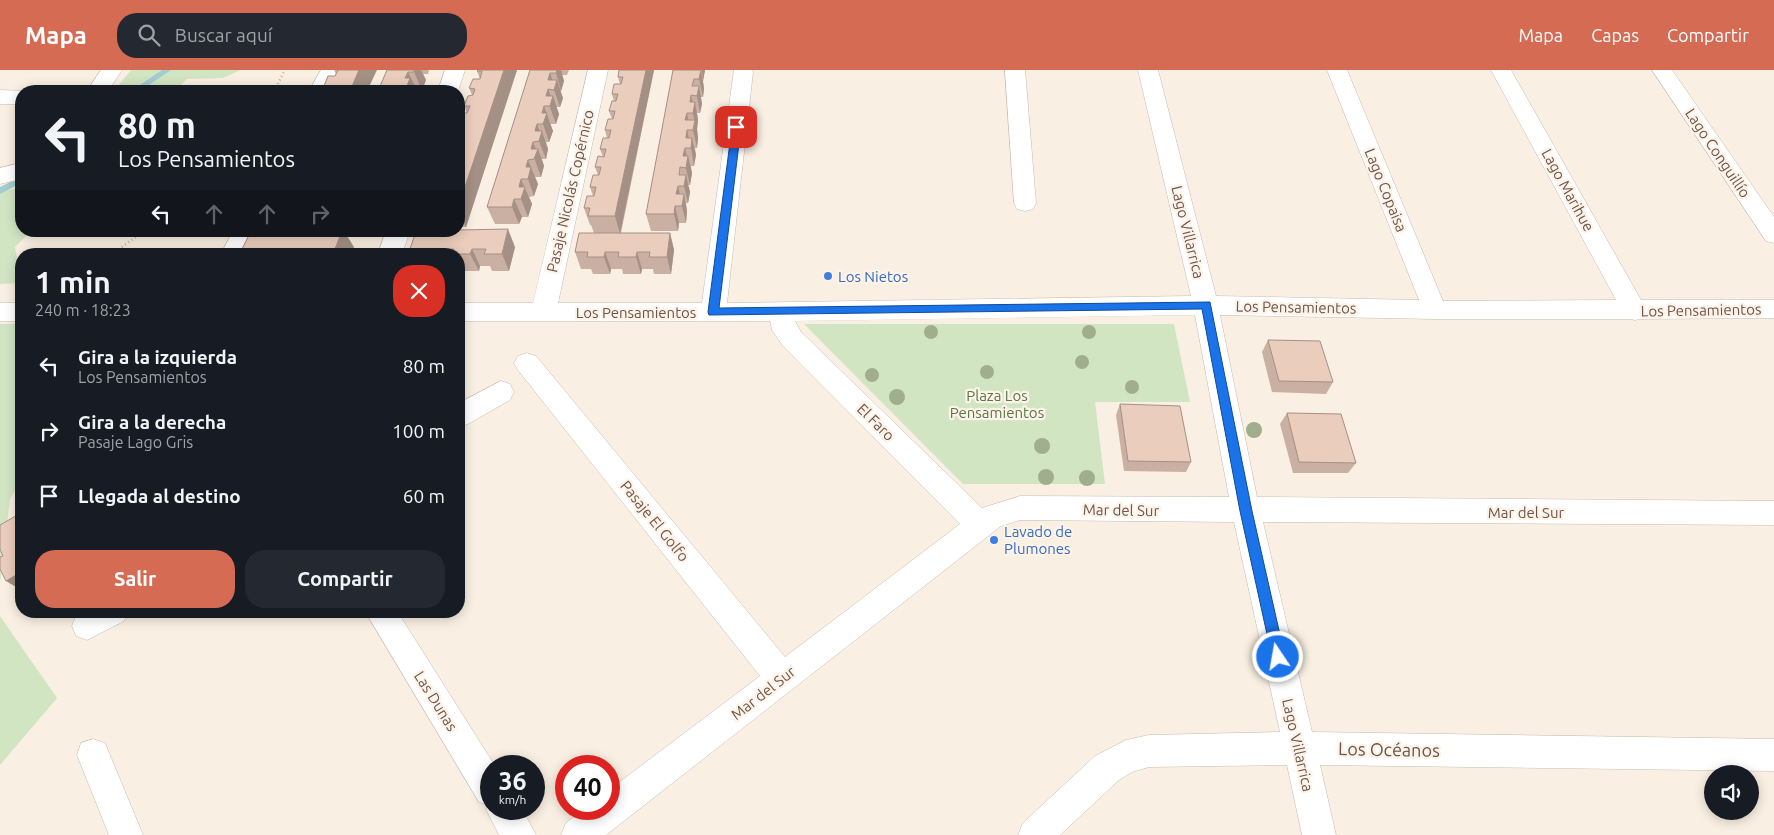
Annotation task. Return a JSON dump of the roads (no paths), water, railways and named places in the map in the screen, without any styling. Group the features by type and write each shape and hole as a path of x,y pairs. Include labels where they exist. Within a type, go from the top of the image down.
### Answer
{"street":[{"path":"101,85 112,70"},
{"path":"322,85 331,70"},
{"path":"450,85 455,70"},
{"name":"Pasaje Nicolás Copérnico","path":"543,312 598,70"},
{"path":"1015,70 1025,202"},
{"name":"Lago Villarrica","path":"1148,70 1206,305 1246,511 1319,835"},
{"name":"Lago Copaisa","path":"1337,70 1435,310"},
{"name":"Lago Marihue","path":"1501,70 1635,311"},
{"name":"Lago Conguillío","path":"1662,70 1774,236"},
{"path":"713,312 743,72"},
{"path":"0,97 15,96"},
{"name":"Los Pensamientos","path":"465,312 780,312 1206,305 1435,310 1635,311 1774,309"},
{"path":"0,312 15,312"},
{"name":"El Faro","path":"780,312 785,330 792,339 981,526"},
{"name":"Pasaje El Golfo","path":"528,363 782,678"},
{"path":"465,413 501,392"},
{"name":"Mar del Sur","path":"578,835 992,517 1020,508 1246,511 1774,513"},
{"path":"87,626 101,618"},
{"name":"Las Dunas","path":"384,618 480,772"},
{"name":"Los Océanos","path":"1035,835 1107,768 1126,757 1149,751 1298,748 1774,755"},
{"path":"93,755 126,835"},
{"path":"510,820 519,835"}],"waterway":[{"path":"144,85 167,70"},
{"path":"0,191 15,183"}],"place":[{"name":"Los Nietos","path":"828,276"},
{"name":"Lavado de Plumones","path":"994,540"}],"park label":[{"name":"Plaza Los Pensamientos","path":"997,404"}]}
